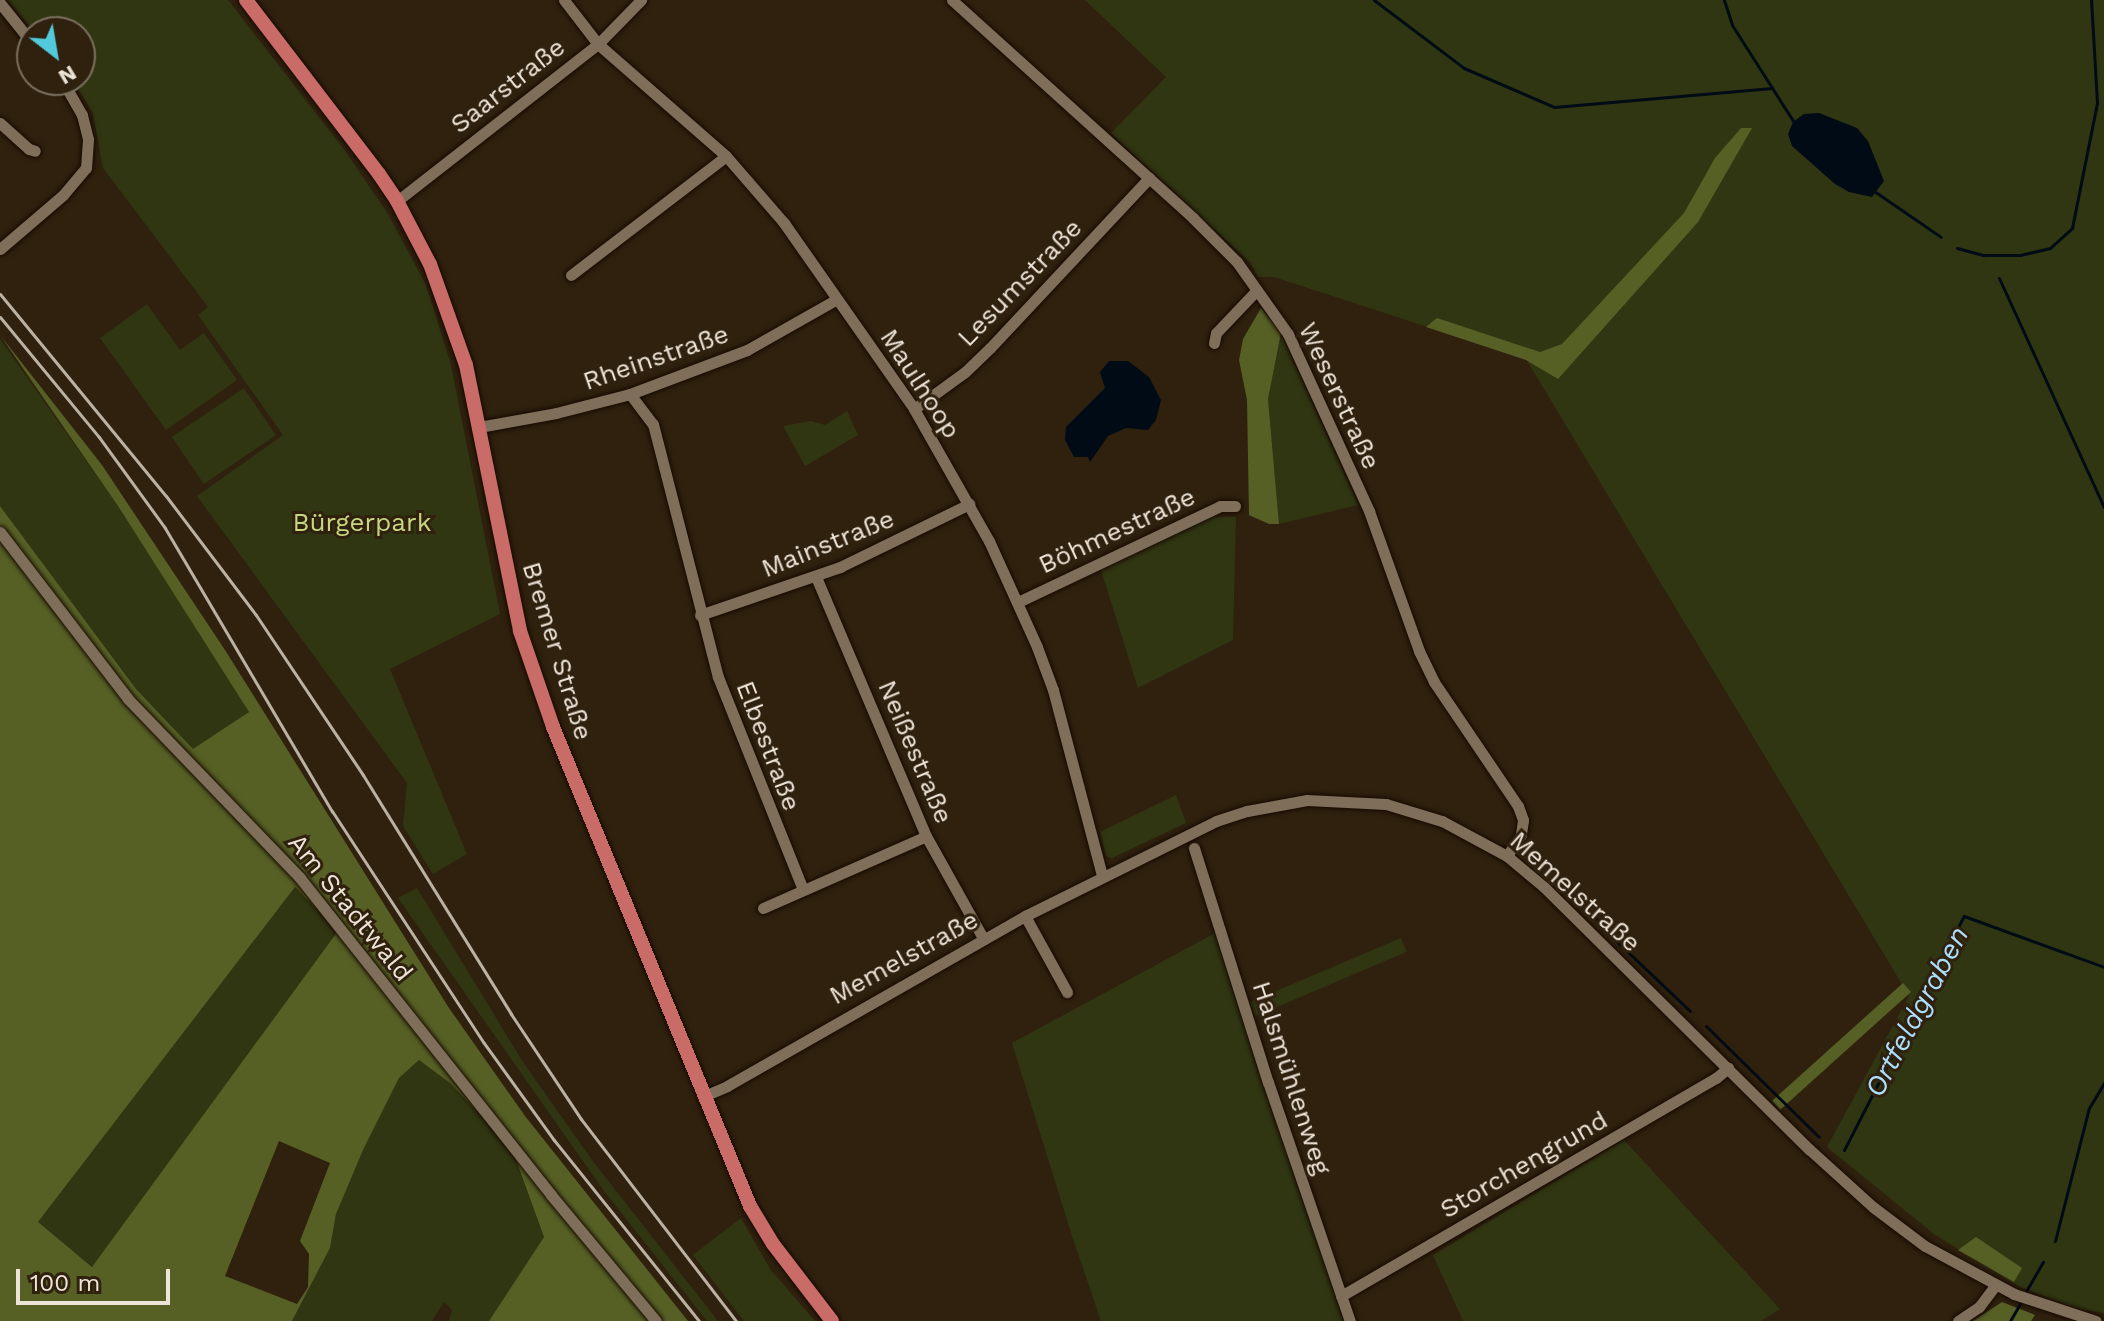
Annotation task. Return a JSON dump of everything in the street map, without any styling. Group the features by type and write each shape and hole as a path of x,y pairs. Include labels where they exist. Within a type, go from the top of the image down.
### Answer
{"main road":[{"name":"Bremer Straße","path":"246,0 397,201 451,316 479,427 509,584 542,699 759,1224 832,1321"}],"street":[{"name":"Maulhoop","path":"564,0 598,44 726,156 784,223 914,409 969,504 1018,602 1053,690 1102,876"},
{"name":"Saarstraße","path":"397,201 598,44 641,0"},
{"name":"Weserstraße","path":"952,0 1226,251 1288,334 1313,382 1369,511 1429,672 1518,806 1523,820 1521,835 1507,856"},
{"path":"0,3 16,23"},
{"path":"2,248 63,195 86,168 88,139 82,115 71,96"},
{"path":"0,123 35,151"},
{"path":"571,275 726,156"},
{"name":"Lesumstraße","path":"914,409 965,372 990,348 1149,178"},
{"path":"1214,343 1216,333 1257,290"},
{"name":"Rheinstraße","path":"479,427 630,394 747,350 837,299"},
{"name":"Elbestraße","path":"630,394 653,424 718,677 803,890"},
{"name":"Mainstraße","path":"700,615 816,577 894,544 969,504"},
{"name":"Böhmestraße","path":"1018,602 1220,506 1235,506"},
{"name":"Am Stadtwald","path":"0,532 128,699 282,857 342,928 551,1195 656,1321"},
{"name":"Neißestraße","path":"816,577 926,836 983,938"},
{"name":"Memelstraße","path":"704,1096 727,1086 983,938 1216,821 1247,811 1307,800 1365,801 1406,809 1464,831 1507,856 1544,887 1873,1207 1925,1246 1995,1286 2096,1321"},
{"path":"763,908 926,836"},
{"name":"Halsmühlenweg","path":"1194,848 1350,1321"},
{"path":"1025,916 1067,992"},
{"name":"Storchengrund","path":"1341,1296 1716,1078 1728,1068"},
{"path":"1958,1321 1979,1307 1995,1286"}],"green space":[{"name":"Bürgerpark","path":"8,0 228,0 346,152 388,214 426,285 451,365 500,614 390,669 467,854 433,874 403,826 407,783 197,496 283,435 198,315 208,307 103,168 93,113 83,96 96,96 96,16 21,16"},
{"path":"1085,0 2104,0 2104,1313 2075,1308 2020,1287 1934,1234 1827,1147 1909,996 1526,359 1274,277 1258,277 1251,263 1111,133 1166,77"},
{"path":"1741,128 1752,128 1698,222 1558,379 1526,360 1426,327 1437,318 1540,352 1562,344 1684,213 1715,158"},
{"path":"147,304 180,350 204,333 237,380 166,430 100,338"},
{"path":"1261,308 1281,333 1268,399 1279,524 1269,524 1249,515 1247,400 1239,360 1243,339"},
{"path":"1281,333 1358,505 1279,524 1268,399"},
{"path":"0,335 102,465 225,650 449,1008 525,1116 688,1321 489,1321 544,1237 512,1149 450,1083 419,1060 399,1078 363,1150 336,1214 330,1248 292,1321 0,1321 0,506 136,689 193,749 249,712 118,506","holes":["295,887 338,931 92,1267 38,1222","279,1141 330,1163 300,1241 309,1254 308,1287 297,1304 225,1276"]},
{"path":"0,339 118,506 249,712 194,750 136,689 0,506"},
{"path":"244,388 276,435 204,484 172,437"},
{"path":"847,411 858,435 805,466 783,426 811,421 825,425"},
{"path":"1207,517 1236,517 1233,640 1138,688 1101,570"},
{"path":"1176,795 1186,823 1112,858 1106,856 1100,832"},
{"path":"295,887 339,931 93,1267 37,1223"},
{"path":"417,888 523,1062 592,1160 718,1321 707,1321 604,1191 398,898"},
{"path":"1217,932 1344,1321 1101,1321 1072,1236 1012,1043"},
{"path":"1401,938 1407,952 1255,1016 1249,1002"},
{"path":"1903,983 1911,992 1780,1110 1772,1101"},
{"path":"419,1060 450,1083 512,1150 544,1237 490,1321 449,1321 452,1310 444,1302 432,1321 292,1321 330,1248 336,1214 363,1150 399,1078"},
{"path":"1624,1140 1780,1309 1761,1321 1463,1321 1433,1255"},
{"path":"741,1218 770,1269 815,1321 744,1321 693,1255"},
{"path":"1976,1237 2022,1268 2014,1282 1958,1250"},
{"path":"2002,1302 2035,1315 2031,1321 1973,1321"}],"shaded area":[{"path":"1819,113 1857,128 1868,141 1884,181 1872,197 1849,192 1835,184 1792,146 1788,134 1793,122 1804,114"},
{"path":"1109,361 1128,361 1149,377 1161,400 1156,420 1148,430 1126,428 1108,436 1090,462 1088,457 1074,457 1065,440 1066,427 1105,388 1100,372"}],"waterway":[{"path":"1374,0 1464,68 1554,107 1772,88"},
{"path":"1724,0 1732,25 1795,124"},
{"path":"1957,248 1984,255 2020,255 2050,248 2072,228 2097,103 2091,0"},
{"path":"1874,191 1941,237"},
{"path":"1999,278 2104,507"},
{"name":"Ortfeldgraben","path":"1567,883 1611,936 1690,1011"},
{"name":"Ortfeldgraben","path":"1844,1150 1964,916 2104,967"},
{"name":"Ortfeldgraben","path":"1706,1026 1819,1137"},
{"path":"2055,1241 2089,1108 2104,1083"},
{"path":"2025,1293 2043,1262"},
{"path":"2010,1321 2022,1300"}],"railway":[{"path":"0,294 166,496 256,615 363,775 511,1014 581,1119 736,1321"},
{"path":"0,317 99,437 165,528 332,811 484,1043 554,1140 699,1321"}]}
